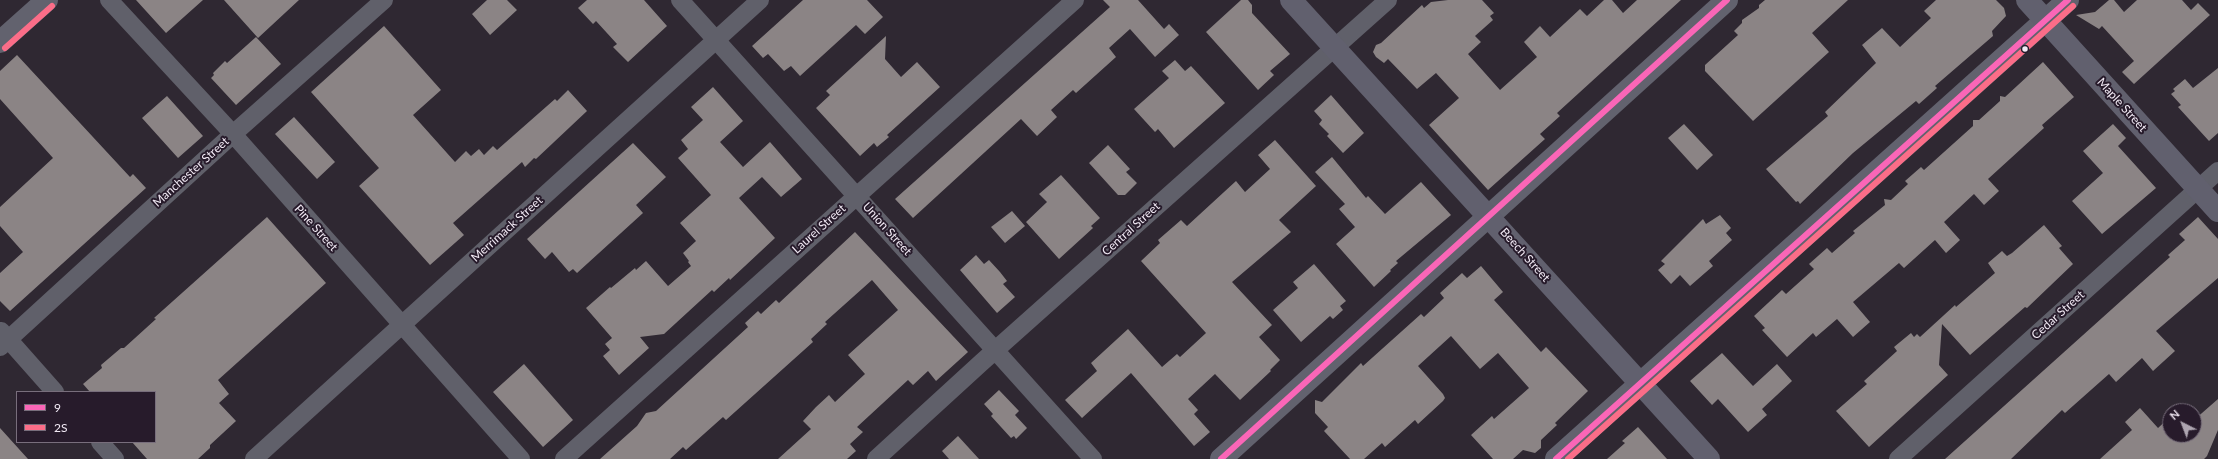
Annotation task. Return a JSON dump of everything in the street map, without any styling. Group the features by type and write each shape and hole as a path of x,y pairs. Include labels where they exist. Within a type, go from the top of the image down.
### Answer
{"main road":[{"name":"Beech Street","path":"1291,0 1709,459"},
{"name":"Maple Street","path":"2026,0 2218,211"}],"street":[{"path":"0,42 47,0"},
{"name":"Pine Street","path":"109,0 233,134 521,459"},
{"name":"Manchester Street","path":"3,339 384,0"},
{"name":"Union Street","path":"680,0 1093,459"},
{"name":"Merrimack Street","path":"254,459 760,0"},
{"name":"Laurel Street","path":"564,459 1076,0"},
{"name":"Central Street","path":"876,459 995,350 1388,0"},
{"path":"1221,459 1727,0"},
{"path":"1556,459 2068,0"},
{"name":"Cedar Street","path":"1898,459 2218,171"},
{"path":"3,339 54,391"},
{"path":"101,443 115,459"}],"building":[{"path":"136,0 203,0 166,33"},
{"path":"224,0 299,0 258,38"},
{"path":"487,0 507,0 517,10 490,35 472,14"},
{"path":"587,0 644,0 667,26 628,62 613,47 617,44 596,21 593,24 578,8"},
{"path":"803,0 867,0 883,17 865,34 856,25 800,76 791,66 784,71 768,54 763,58 752,46"},
{"path":"1103,0 1138,0 1164,29 1169,24 1179,35 1155,57 1130,29 1109,48 1116,57 1076,93 1073,90 1051,110 1057,117 1037,136 1021,119 913,218 895,199 1110,7"},
{"path":"1241,0 1248,0 1252,5 1252,13 1290,54 1270,71 1274,75 1258,90 1206,32"},
{"path":"1448,0 1482,0 1494,13 1490,16 1493,20 1475,36 1481,42 1468,54 1500,90 1537,57 1524,42 1540,26 1550,37 1580,9 1587,16 1604,0 1612,0 1623,13 1637,0 1681,0 1557,113 1560,116 1540,134 1545,139 1488,190 1429,125 1459,98 1436,73 1417,89 1388,59 1384,63 1376,57 1373,52 1376,45 1381,43 1422,5 1424,8 1431,2"},
{"path":"1765,0 1848,0 1812,33 1829,52 1753,121 1705,71 1705,65 1738,35 1734,31 1742,23 1742,20 1759,8 1759,5"},
{"path":"1936,0 1996,0 2004,8 2006,16 1992,31 1993,36 1935,86 1937,88 1919,104 1916,101 1853,153 1800,204 1798,201 1796,202 1766,169 1828,116 1825,112 1876,63 1862,45 1882,28 1900,47 1931,18 1924,11"},
{"path":"2109,0 2114,0 2124,12 2137,0 2182,0 2191,10 2198,3 2210,15 2134,84 2122,72 2134,61 2102,26 2099,29 2076,15 2095,12"},
{"path":"384,26 441,90 413,115 455,162 466,151 471,156 479,149 484,155 493,146 497,150 555,99 557,101 568,90 587,111 536,159 534,158 525,167 522,162 453,223 464,235 430,265 359,186 379,168 311,92"},
{"path":"886,36 885,59 901,77 917,62 940,87 887,135 889,137 877,147 874,143 860,156 816,108 830,95 826,91"},
{"path":"256,37 281,64 236,105 211,78 214,75 213,73 225,61 227,63"},
{"path":"17,55 130,177 133,174 146,188 10,311 0,301 0,273 23,252 0,226 0,207 53,158 0,99 0,71"},
{"path":"1175,60 1185,71 1191,66 1225,103 1174,148 1158,129 1155,132 1134,109 1169,78 1162,71"},
{"path":"2043,62 2074,97 2042,125 2044,128 1988,179 1999,191 1984,205 1974,194 1944,222 1960,240 1946,253 1935,240 1904,268 1899,263 1853,302 1870,322 1853,337 1837,319 1816,337 1813,333 1787,357 1762,330 1765,328 1754,316 1782,290 1786,294 1814,269 1809,264 1827,248 1832,253 1855,233 1853,231 1885,205 1884,199 1891,200 1908,184 1905,181 1921,167 1924,170 1973,126 1973,120 1979,120 2000,101 2000,96 2005,97"},
{"path":"2218,68 2218,133 2209,141 2178,107 2181,105 2171,94 2175,91 2173,89 2185,79 2193,88"},
{"path":"713,87 743,121 720,142 743,167 770,142 802,179 781,197 762,177 739,198 775,238 730,280 729,278 714,292 712,290 664,334 640,337 649,348 619,375 603,356 610,350 605,344 612,338 586,308 610,287 611,288 635,268 636,270 646,261 668,286 691,266 683,253 696,241 680,223 711,195 678,158 688,149 681,140 703,120 691,107"},
{"path":"1331,95 1364,133 1343,153 1327,136 1329,134 1319,124 1322,120 1314,111"},
{"path":"167,96 203,136 178,158 142,118"},
{"path":"294,117 335,162 317,179 275,134"},
{"path":"1684,124 1713,155 1697,170 1668,138"},
{"path":"2113,124 2126,138 2118,146 2156,188 2102,234 2072,201 2103,173 2083,151"},
{"path":"1275,140 1316,186 1279,220 1291,232 1232,282 1272,325 1259,337 1280,360 1270,370 1271,371 1240,400 1215,374 1188,399 1198,410 1194,414 1210,432 1194,446 1131,373 1082,418 1065,400 1097,371 1091,363 1128,329 1162,367 1177,354 1180,357 1206,333 1141,261 1160,243 1158,240 1181,220 1187,226 1236,181 1245,192 1270,169 1258,155"},
{"path":"633,143 666,177 636,205 643,213 577,273 573,269 569,272 552,252 545,259 527,239"},
{"path":"1108,145 1130,169 1126,172 1137,183 1125,195 1118,195 1089,163"},
{"path":"1332,157 1366,198 1368,196 1385,214 1421,182 1451,215 1396,261 1398,263 1374,287 1336,244 1355,227 1339,209 1345,204 1315,172"},
{"path":"1061,175 1100,218 1091,226 1093,228 1059,259 1026,222 1047,202 1039,194"},
{"path":"1012,211 1025,226 1005,243 991,227"},
{"path":"1720,215 1731,228 1726,233 1732,240 1709,261 1713,266 1690,286 1680,275 1671,284 1658,270 1665,264 1661,261 1703,219 1706,224"},
{"path":"267,217 326,283 218,380 229,394 219,403 236,421 210,445 210,448 198,459 147,459 133,443 156,443 156,391 89,391 83,384 102,368 101,365 121,348 124,348 156,319 154,318"},
{"path":"2198,217 2218,239 2218,278 2156,331 2175,351 2153,371 2142,358 2116,382 2109,374 2065,413 2062,410 2011,459 1945,459 2170,257 2168,255 2185,240 2179,234"},
{"path":"2044,225 2062,246 2059,248 2073,264 2027,308 2025,307 1970,355 1942,324 1939,365 1948,375 1869,447 1836,411 1867,384 1864,381 1897,351 1894,347 1911,333 1914,337 1917,334 1920,337 1955,305 1956,307 1995,273 1988,263 2002,251 2007,256 2012,253"},
{"path":"855,232 968,352 936,381 928,371 913,385 908,380 857,427 863,432 850,444 856,451 847,459 778,459 811,429 803,421 816,407 829,395 835,402 865,374 848,355 898,310 872,280 825,322 827,324 811,339 813,342 726,420 723,417 686,450 683,447 670,459 600,459 637,426 646,413 656,411 748,327 745,323 758,311 761,314 776,300 779,303"},
{"path":"976,255 984,264 989,260 1007,281 1003,284 1015,297 997,313 960,270"},
{"path":"1314,264 1346,301 1340,306 1343,310 1333,319 1330,316 1301,342 1273,310 1298,288 1293,282"},
{"path":"1481,266 1503,292 1494,300 1541,352 1546,347 1588,391 1555,423 1557,425 1541,440 1541,448 1535,453 1523,450 1513,459 1493,459 1471,435 1492,416 1494,419 1529,388 1498,353 1480,369 1451,336 1418,366 1443,394 1445,398 1443,401 1418,424 1415,420 1385,447 1382,443 1364,459 1350,459 1324,431 1328,427 1315,413 1315,400 1322,402 1361,363 1363,366 1421,314 1424,317 1444,298 1440,293 1462,273 1467,278"},
{"path":"1722,353 1753,386 1777,364 1792,381 1762,409 1767,415 1748,432 1718,399 1712,405 1690,381"},
{"path":"524,364 573,420 543,447 493,392"},
{"path":"999,390 1019,411 1015,415 1027,428 1016,439 1014,436 1011,438 991,416 993,414 984,404"},
{"path":"2218,399 2218,430 2207,456 2204,459 2100,459 2132,430 2125,422 2140,408 2158,428 2162,424 2162,443 2202,443 2202,413"},
{"path":"1638,427 1667,459 1607,459 1625,443 1622,441"},
{"path":"0,428 28,459 0,459"},
{"path":"958,436 979,459 949,459 942,451"}],"transit line":[{"name":"9","path":"1221,459 1727,0"},
{"name":"9","path":"1556,459 2068,0"},
{"name":"2S","path":"5,48 52,6"},
{"name":"2S","path":"1568,459 2073,6"}]}
